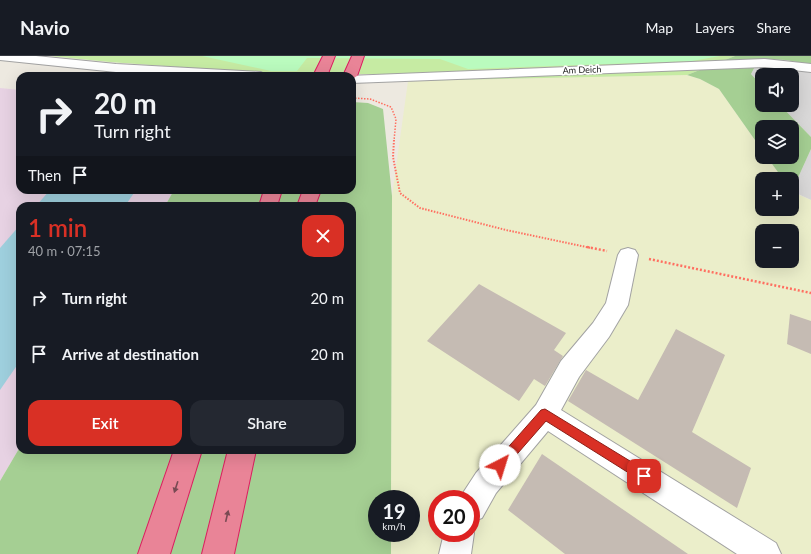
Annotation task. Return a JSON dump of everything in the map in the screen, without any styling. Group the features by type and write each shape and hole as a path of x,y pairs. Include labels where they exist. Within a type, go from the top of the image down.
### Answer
{"highway":[{"path":"322,72 330,56"},
{"path":"352,72 358,56"},
{"path":"154,554 187,454"},
{"path":"218,554 241,454"}],"lane":[{"path":"0,56 116,68 188,72"},
{"name":"Am Deich","path":"356,79 765,63 811,68"},
{"path":"480,493 486,483 545,414 570,369 601,330 617,305 628,255"},
{"path":"545,414 765,554"},
{"path":"455,554 457,542"}],"path":[{"path":"356,98 370,99 391,107 396,119 393,157 400,192 420,208 506,230 811,293"}],"shaded area":[{"path":"759,59 786,60 811,65 811,137 799,125 799,120 795,120 787,112 799,112 799,68 755,68 755,78 751,74"},
{"path":"0,88 16,90 16,194 172,194 167,202 16,202 16,454 0,481"},
{"path":"811,149 811,200 799,194 799,176"}],"green space":[{"path":"50,56 735,56 687,75 408,81 375,74 356,74 356,72 246,72"},
{"path":"202,56 720,56 692,61 468,69 440,59 307,58 297,71 271,71"},
{"path":"735,56 811,56 811,65 786,60 759,59 751,74 755,78 755,112 787,112 795,120 755,120 755,140 719,89 700,79 687,75"},
{"path":"687,75 700,79 719,89 755,140 755,164 772,164 778,172 755,172 755,216 799,216 799,195 811,200 811,554 391,554 391,542 420,542 420,490 391,490 392,196 408,81"},
{"path":"356,102 368,103 383,109 392,196 391,490 368,490 368,542 391,542 391,554 0,554 0,481 16,454 356,454 356,202 167,202 172,194 356,194"},
{"path":"799,125 811,137 811,149 799,176 799,172 778,172 772,164 799,164"}],"water":[{"path":"46,194 133,194 128,202 40,202"},
{"path":"16,230 16,367 0,390 0,248"}],"building":[{"path":"479,284 566,333 554,350 563,356 545,386 534,379 519,401 427,341"},
{"path":"790,314 811,321 811,354 787,344"},
{"path":"676,329 725,355 692,432 751,468 737,508 568,401 586,370 638,400"},
{"path":"542,454 688,554 565,554 508,510"}],"route":[{"path":"500,465 545,414 644,476"}]}
